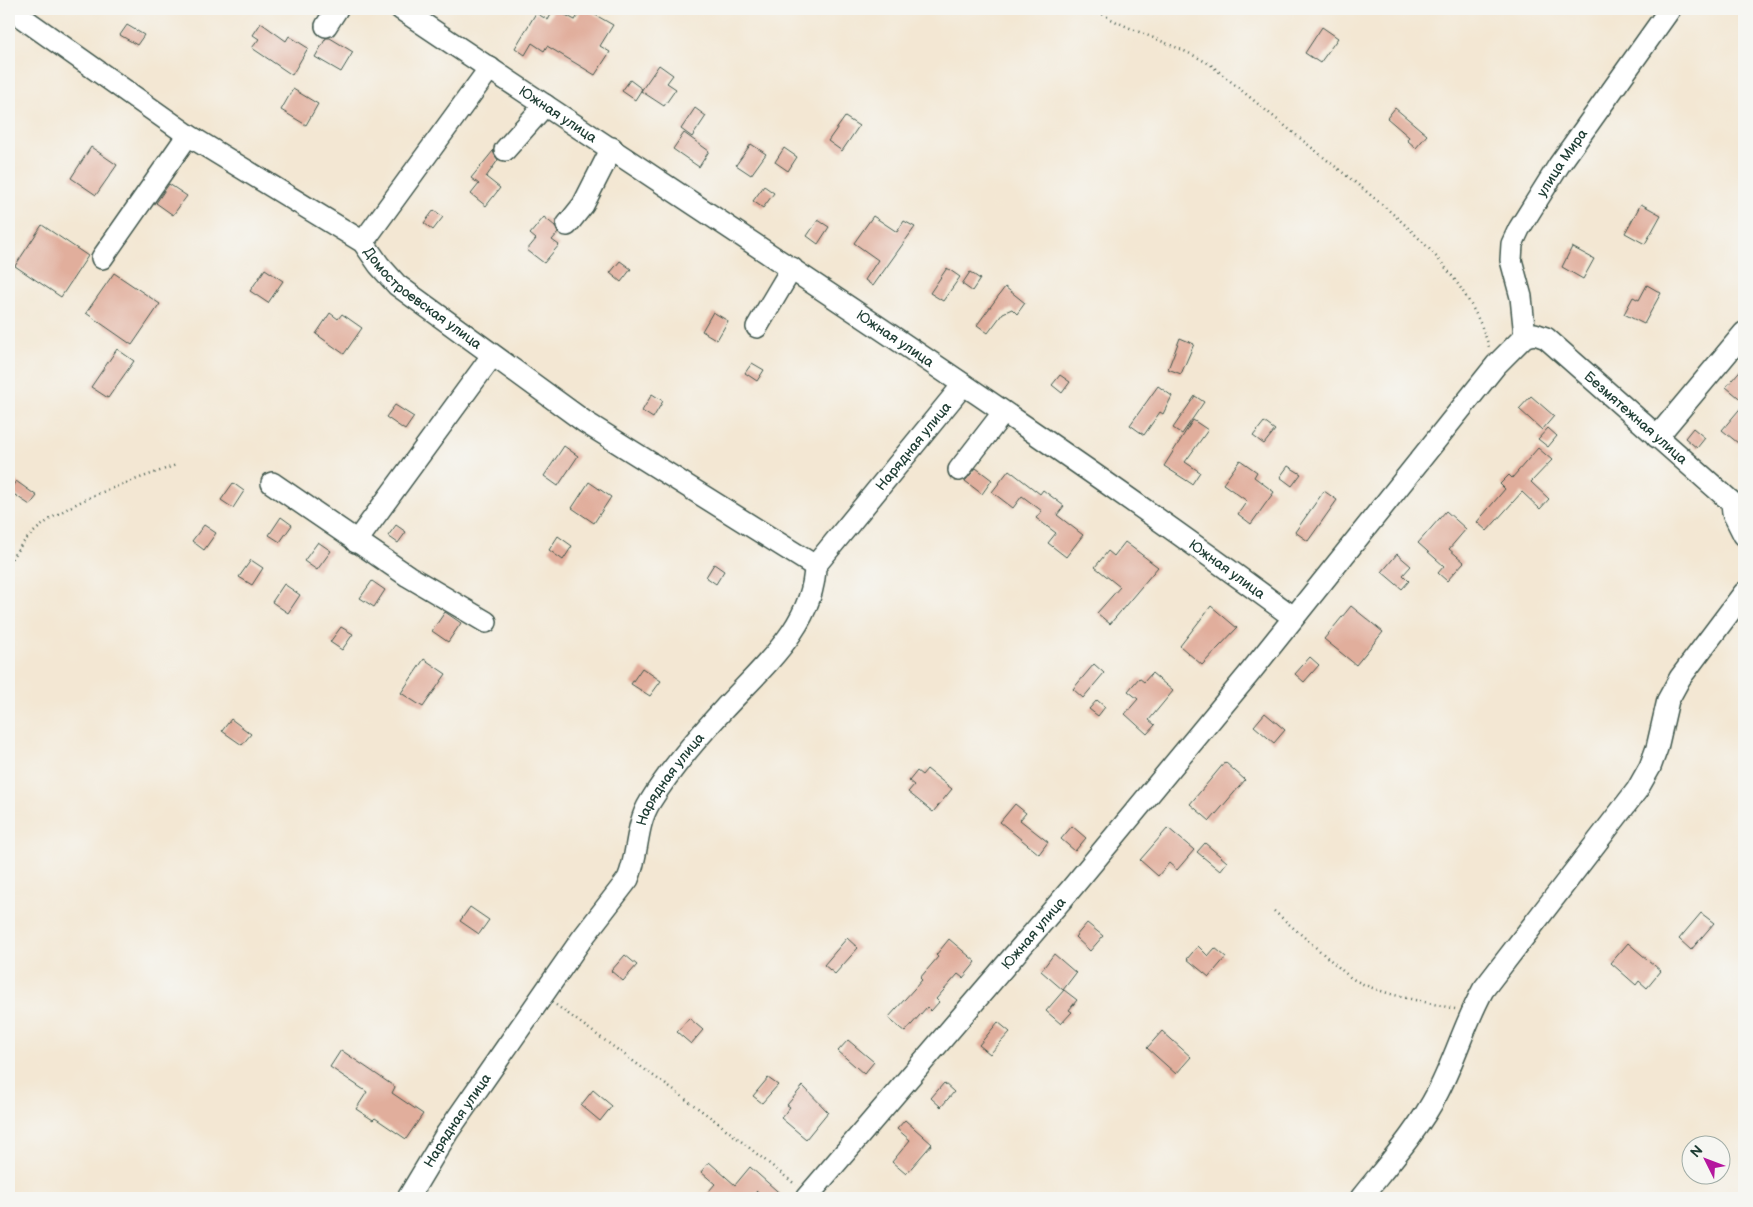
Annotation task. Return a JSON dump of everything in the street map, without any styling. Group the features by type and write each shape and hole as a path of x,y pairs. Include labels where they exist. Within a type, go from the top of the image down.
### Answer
{"street":[{"name":"Домостроевская улица","path":"10,9 188,135 363,242 378,265 397,285 585,422 815,566"},
{"name":"Южная улица","path":"401,9 792,268 964,385 1204,551 1293,617"},
{"name":"улица Мира","path":"1518,342 1522,297 1511,260 1512,244 1519,229 1559,165 1670,9"},
{"path":"363,242 490,68"},
{"path":"505,150 545,104"},
{"path":"102,258 188,135"},
{"path":"567,226 583,205 612,148"},
{"path":"757,327 792,268"},
{"path":"1657,438 1744,333"},
{"name":"Безмятежная улица","path":"1518,342 1535,334 1546,338 1738,508"},
{"name":"Южная улица","path":"808,1197 1071,889 1496,365 1518,342"},
{"path":"356,542 492,356"},
{"name":"Нарядная улица","path":"408,1198 448,1133 581,940 628,879 633,868 638,832 650,802 722,710 769,662 799,621 815,583 815,566 964,385"},
{"path":"959,470 1003,413"},
{"path":"272,483 408,576 486,622"},
{"path":"1738,508 1733,513 1744,535"},
{"path":"1361,1198 1413,1132 1438,1093 1470,1014 1483,990 1636,790 1650,767 1657,748 1668,700 1680,678 1744,593"}],"path":[{"path":"1094,9 1116,23 1186,50 1211,65 1378,199 1448,269 1477,312 1496,365"},
{"path":"9,563 16,550 41,525 87,500 176,465"},
{"path":"1274,911 1352,978 1364,985 1386,993 1422,1000 1470,1014"},
{"path":"542,997 567,1011 717,1122 808,1197"}],"building":[{"path":"554,9 575,20 582,9 585,9 613,25 600,46 610,52 595,75 547,46 544,51 532,43 525,55 515,48 536,13 548,20"},
{"path":"261,23 286,41 289,36 308,48 292,75 252,48 259,39 253,35"},
{"path":"127,25 144,35 137,45 120,35"},
{"path":"1322,27 1338,38 1320,63 1305,53"},
{"path":"326,38 330,38 353,52 341,72 315,57"},
{"path":"659,65 673,75 667,83 676,89 664,106 641,91"},
{"path":"630,80 642,89 635,100 622,91"},
{"path":"293,89 318,104 306,125 281,110"},
{"path":"695,108 706,116 692,137 681,129"},
{"path":"1395,108 1427,135 1416,148 1407,140 1409,137 1387,118"},
{"path":"845,117 859,126 842,151 828,141"},
{"path":"684,133 709,151 699,167 673,149"},
{"path":"751,144 766,154 751,175 736,165"},
{"path":"91,147 117,165 96,195 71,178"},
{"path":"784,148 797,157 788,171 775,162"},
{"path":"493,151 498,160 486,177 500,188 486,206 471,194 479,184 471,178"},
{"path":"169,184 187,196 173,215 156,203"},
{"path":"764,186 774,193 763,208 753,201"},
{"path":"1641,204 1661,215 1645,244 1625,233"},
{"path":"434,210 443,217 433,230 424,223"},
{"path":"873,216 897,232 904,221 915,227 873,286 865,280 878,260 854,243"},
{"path":"544,217 555,226 558,233 552,240 559,245 544,263 527,250 536,239 530,234"},
{"path":"818,220 829,227 818,244 807,236"},
{"path":"42,225 88,256 61,297 15,266"},
{"path":"1572,247 1594,259 1583,279 1562,267"},
{"path":"620,261 631,269 621,282 610,273"},
{"path":"947,268 960,277 943,301 930,293"},
{"path":"265,269 283,281 268,303 250,291"},
{"path":"970,272 980,279 972,291 962,284"},
{"path":"114,273 160,304 132,345 86,313"},
{"path":"1647,285 1661,293 1644,324 1624,314 1633,297 1639,300"},
{"path":"1005,287 1025,303 1017,314 1012,309 1003,313 988,333 977,325"},
{"path":"713,312 728,321 717,340 702,331"},
{"path":"330,313 338,319 342,314 362,328 344,354 316,334"},
{"path":"1180,338 1194,344 1181,374 1168,369"},
{"path":"117,349 134,361 108,398 91,387"},
{"path":"752,363 764,370 757,381 745,373"},
{"path":"1744,366 1744,402 1726,387"},
{"path":"1060,375 1070,382 1062,393 1052,385"},
{"path":"1158,386 1172,396 1163,414 1160,412 1144,435 1130,425"},
{"path":"652,394 663,401 653,418 642,411"},
{"path":"1195,396 1204,402 1182,434 1173,428"},
{"path":"1531,396 1554,416 1542,430 1519,409"},
{"path":"1744,404 1744,436 1738,443 1722,430"},
{"path":"395,405 414,417 405,430 386,417"},
{"path":"1193,420 1208,430 1185,462 1200,472 1192,484 1164,466"},
{"path":"1264,422 1275,430 1264,444 1253,436"},
{"path":"1548,428 1557,436 1548,447 1538,439"},
{"path":"1693,428 1705,438 1697,448 1685,438"},
{"path":"564,446 578,456 558,486 544,476"},
{"path":"1538,448 1552,460 1531,482 1549,499 1540,509 1522,492 1487,531 1477,522 1505,489 1500,484 1509,475 1512,478"},
{"path":"1240,460 1257,472 1254,477 1274,492 1251,524 1238,514 1247,501 1223,484"},
{"path":"1288,466 1301,474 1292,486 1280,477"},
{"path":"976,468 992,480 982,494 965,481"},
{"path":"1009,470 1040,494 1043,490 1064,506 1057,515 1083,535 1066,557 1048,543 1056,533 1036,518 1042,511 1022,496 1013,508 992,492"},
{"path":"16,481 37,496 30,505 9,491"},
{"path":"589,482 611,497 594,523 572,508"},
{"path":"233,483 244,491 233,508 221,500"},
{"path":"1324,491 1337,500 1308,541 1295,532"},
{"path":"1446,511 1466,529 1449,549 1464,562 1447,581 1438,573 1444,566 1418,543"},
{"path":"281,517 292,525 280,542 269,535"},
{"path":"204,525 216,533 204,550 192,541"},
{"path":"396,525 406,532 398,543 388,536"},
{"path":"558,536 572,546 563,560 549,550"},
{"path":"318,542 331,551 317,570 304,561"},
{"path":"1125,542 1158,567 1110,624 1097,613 1120,587 1095,567 1108,551 1114,556"},
{"path":"1397,554 1411,566 1403,575 1409,581 1402,589 1382,572"},
{"path":"251,560 263,568 252,585 239,577"},
{"path":"714,564 724,571 716,584 706,577"},
{"path":"372,581 385,590 374,607 360,598"},
{"path":"284,584 300,595 288,613 272,602"},
{"path":"1211,606 1237,628 1202,665 1180,646"},
{"path":"1351,606 1383,632 1356,665 1324,639"},
{"path":"445,612 461,623 448,642 432,631"},
{"path":"341,627 353,634 342,650 330,642"},
{"path":"1310,657 1319,665 1304,682 1295,674"},
{"path":"424,659 446,674 423,707 401,693"},
{"path":"1094,664 1104,673 1083,698 1073,689"},
{"path":"642,668 661,681 650,696 631,684"},
{"path":"1152,673 1173,691 1149,720 1155,725 1147,734 1125,714 1138,699 1128,691 1139,678 1144,682"},
{"path":"1097,700 1105,707 1098,716 1089,709"},
{"path":"1265,713 1285,730 1274,743 1254,726"},
{"path":"231,719 251,734 242,745 222,731"},
{"path":"1225,762 1245,780 1210,821 1190,804"},
{"path":"927,769 952,789 933,812 908,792 914,785 909,781 917,771 922,775"},
{"path":"1015,804 1026,813 1020,820 1048,842 1039,854 1000,822"},
{"path":"1072,826 1086,838 1075,851 1061,839"},
{"path":"1168,828 1194,850 1177,870 1169,863 1158,876 1140,860"},
{"path":"1205,843 1227,862 1220,871 1197,852"},
{"path":"470,907 489,920 479,934 460,921"},
{"path":"1701,913 1714,923 1691,950 1679,939"},
{"path":"1087,923 1103,936 1090,951 1075,937"},
{"path":"847,938 858,948 835,974 824,965"},
{"path":"949,939 976,962 963,978 958,974 936,999 939,1002 931,1011 927,1007 905,1032 888,1018 922,980 920,978 938,957 936,955"},
{"path":"1628,943 1661,971 1647,988 1639,981 1636,985 1611,963"},
{"path":"1198,946 1208,956 1215,948 1226,957 1209,977 1187,959"},
{"path":"1054,954 1076,973 1063,990 1041,971"},
{"path":"625,955 637,965 623,981 611,971"},
{"path":"1064,990 1077,1000 1069,1010 1072,1012 1061,1024 1046,1011"},
{"path":"689,1018 703,1030 691,1044 677,1032"},
{"path":"998,1022 1010,1032 990,1054 979,1045"},
{"path":"1162,1031 1191,1057 1176,1074 1147,1048"},
{"path":"848,1040 874,1062 864,1074 838,1051"},
{"path":"341,1050 395,1087 392,1093 423,1114 406,1139 375,1118 373,1120 356,1109 367,1092 330,1067"},
{"path":"768,1078 778,1085 762,1103 753,1096"},
{"path":"944,1083 954,1092 941,1107 931,1098"},
{"path":"803,1086 828,1112 806,1139 781,1118 790,1107 787,1105"},
{"path":"593,1090 612,1106 600,1121 581,1105"},
{"path":"905,1120 932,1144 906,1174 892,1162 910,1140 897,1129"},
{"path":"709,1162 735,1185 750,1167 785,1198 765,1198 757,1191 751,1198 703,1198 715,1184 701,1172"}]}
